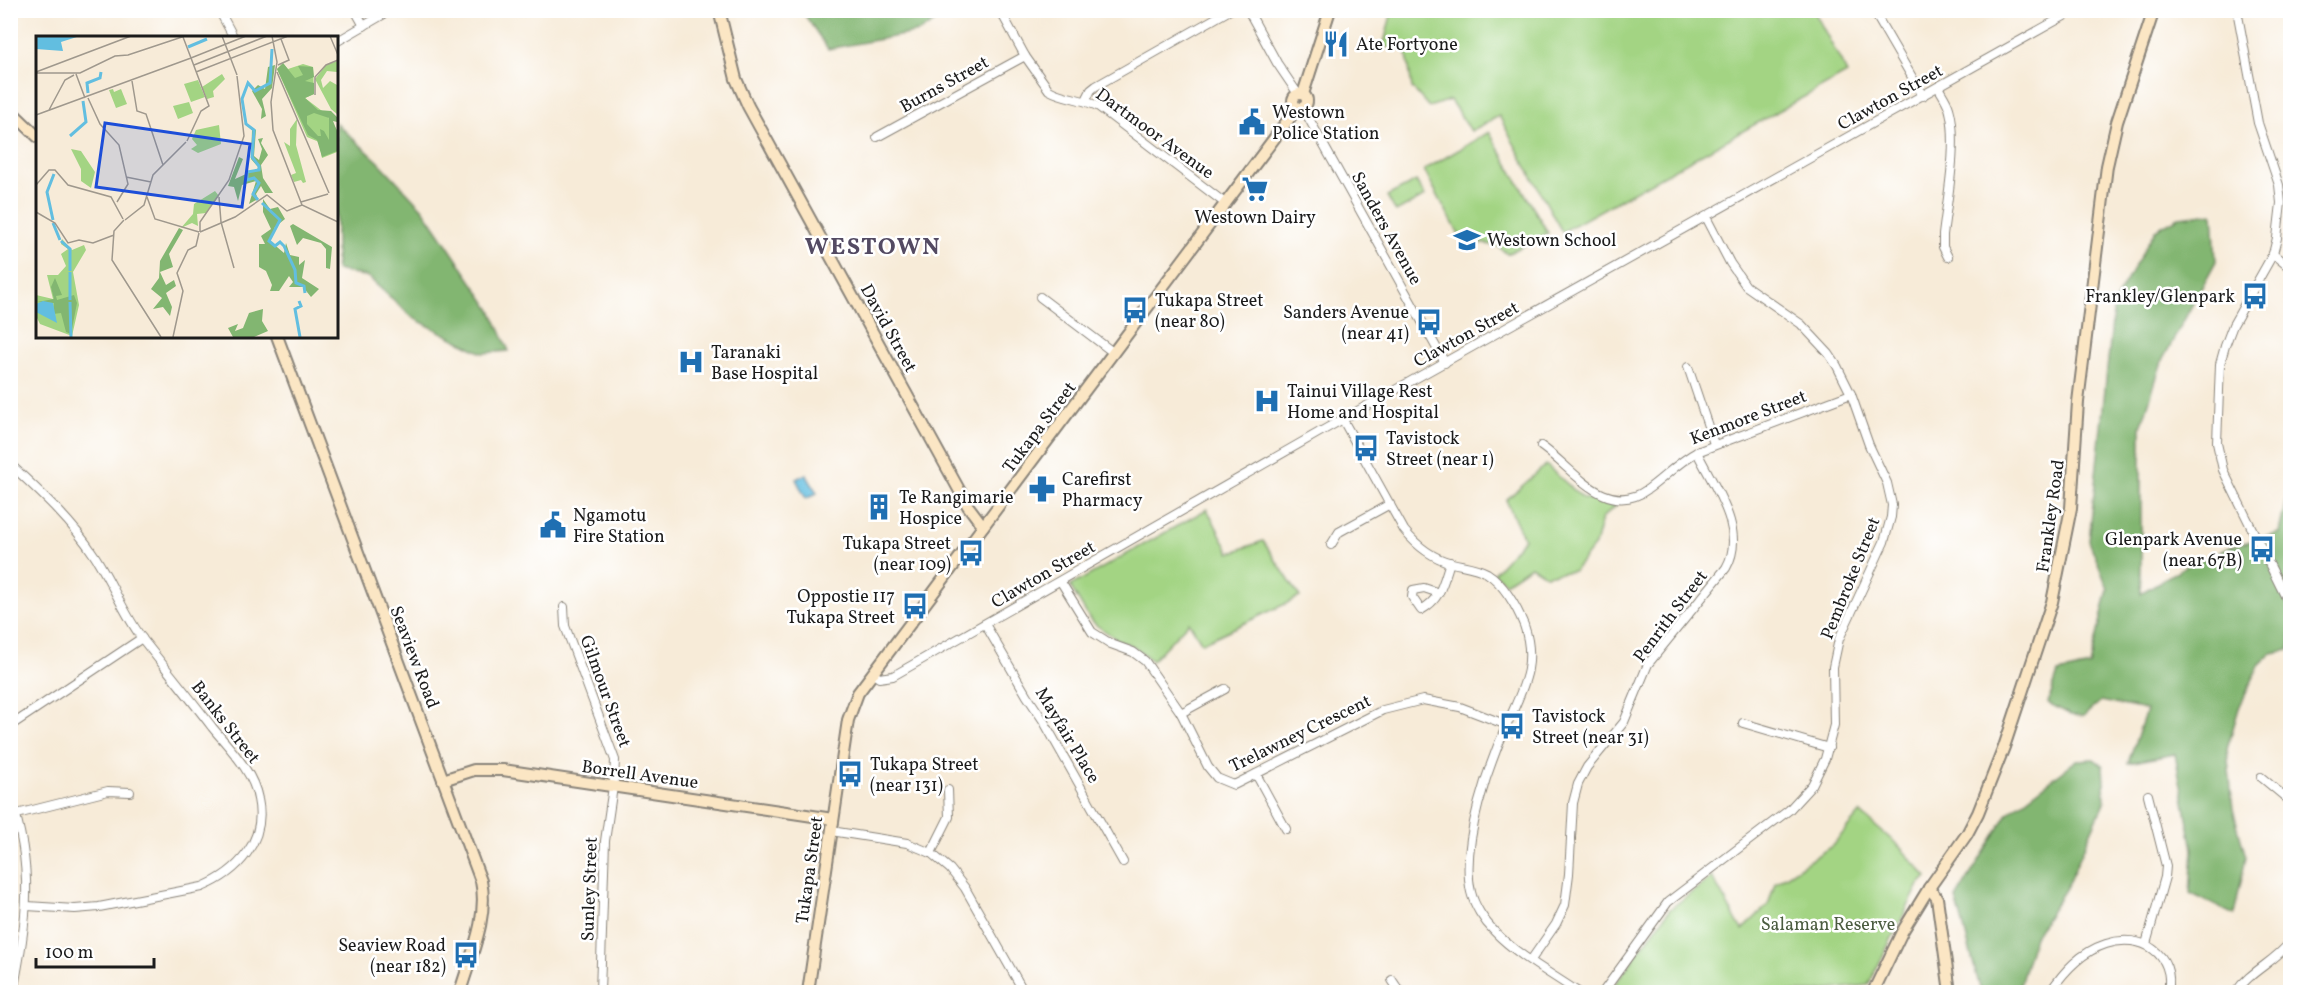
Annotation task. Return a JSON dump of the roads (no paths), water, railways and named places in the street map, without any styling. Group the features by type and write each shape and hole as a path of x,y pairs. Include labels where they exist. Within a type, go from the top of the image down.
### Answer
{"street":[{"path":"219,10 233,36"},
{"path":"355,10 364,26"},
{"path":"338,41 391,10"},
{"name":"David Street","path":"719,10 736,79 748,106 968,506 983,526"},
{"name":"Dartmoor Avenue","path":"1000,10 1025,56 1049,90 1086,100 1110,115 1226,204"},
{"path":"1086,100 1096,86 1230,10"},
{"path":"1248,10 1277,63 1300,94"},
{"path":"1300,108 1293,103 1300,94 1330,10"},
{"path":"1873,10 1923,96"},
{"name":"Clawton Street","path":"872,673 879,678 893,676 1343,420 2075,10"},
{"name":"Frankley Road","path":"1873,993 1902,932 1929,888 1967,834 1987,791 2024,692 2055,590 2071,508 2078,402 2107,166 2117,122 2154,10"},
{"path":"2238,10 2258,123 2278,185 2281,203 2280,221 2272,254 2233,325 2225,345 2220,364 2217,443 2223,470 2290,606"},
{"name":"Burns Street","path":"877,137 1025,56"},
{"path":"1938,87 1949,106 1952,122 1953,145 1943,235 1943,247 1948,257"},
{"name":"Tukapa Street","path":"808,993 848,720 858,693 1300,108"},
{"name":"Sanders Avenue","path":"1300,108 1445,363"},
{"path":"10,110 36,135"},
{"name":"Pembroke Street","path":"1603,993 1668,902 1789,810 1812,785 1829,748 1834,724 1832,681 1836,653 1846,625 1884,542 1891,517 1892,505 1887,483 1869,445 1851,394 1837,366 1814,337 1788,314 1746,286 1730,263 1706,218"},
{"path":"2272,254 2290,268"},
{"path":"1040,297 1114,353"},
{"name":"Seaview Road","path":"278,338 484,893 479,929 459,993"},
{"path":"1688,367 1714,444"},
{"name":"Kenmore Street","path":"1541,446 1591,489 1605,495 1622,498 1642,493 1682,460 1714,444 1851,394"},
{"path":"1343,420 1413,541 1428,553 1487,573 1498,582 1523,623 1529,642 1528,679 1488,769 1481,792 1469,855 1468,873 1471,893 1492,929 1506,943 1578,993"},
{"name":"Penrith Street","path":"1531,960 1556,924 1565,905 1573,803 1578,784 1587,767 1624,722 1648,664 1725,568 1732,554 1732,532 1728,515 1697,452"},
{"name":"Banks Street","path":"10,465 50,501 81,536 142,638 245,768 258,798 260,815 252,846 244,858 233,870 202,887 99,907 75,909 27,906"},
{"path":"1331,545 1339,532 1390,504"},
{"path":"1439,593 1450,562"},
{"name":"Trelawney Crescent","path":"1061,582 1092,632 1111,644 1133,652 1145,661 1181,713 1208,767 1217,778 1234,785 1383,710 1423,700 1460,707 1507,725"},
{"name":"Gilmour Street","path":"564,607 565,626 613,752 615,771 613,786"},
{"name":"Mayfair Place","path":"985,624 1043,720 1123,862"},
{"path":"10,726 142,638"},
{"path":"1181,713 1226,689"},
{"path":"1743,723 1829,748"},
{"name":"Borrell Avenue","path":"443,780 484,769 833,819"},
{"path":"1256,774 1286,829"},
{"path":"2261,777 2290,801"},
{"name":"Sunley Street","path":"600,993 605,841 613,786"},
{"path":"931,854 949,817 948,790"},
{"path":"17,814 108,791 129,792"},
{"path":"2146,944 2166,866 2148,795"},
{"path":"10,796 17,814 27,869 27,906 13,993"},
{"path":"831,831 907,843 931,854 950,869 965,888 1024,993"},
{"path":"1929,888 1938,905 1950,993"},
{"path":"2050,993 2060,977 2088,952 2107,943 2125,941 2146,944 2157,952 2166,963 2170,977 2168,993"},
{"path":"2236,993 2251,973 2271,960 2290,942"},
{"path":"1392,980 1400,993"}],"water":[{"path":"806,474 817,493 806,499 796,479"}],"place":[{"name":"Ate Fortyone","path":"1336,44"},
{"name":"Westown Police Station","path":"1252,122"},
{"name":"Westown Dairy","path":"1255,189"},
{"name":"Westown School","path":"1467,240"},
{"name":"Frankley/Glenpark","path":"2255,296"},
{"name":"Tukapa Street (near 80)","path":"1135,310"},
{"name":"Sanders Avenue (near 41)","path":"1429,322"},
{"name":"Taranaki Base Hospital","path":"691,362"},
{"name":"Tainui Village Rest Home and Hospital","path":"1267,401"},
{"name":"Tavistock Street (near 1)","path":"1366,448"},
{"name":"Carefirst Pharmacy","path":"1042,489"},
{"name":"Te Rangimarie Hospice","path":"879,507"},
{"name":"Ngamotu Fire Station","path":"553,525"},
{"name":"Glenpark Avenue (near 67B)","path":"2262,549"},
{"name":"Tukapa Street (near 109)","path":"971,553"},
{"name":"Oppostie 117 Tukapa Street","path":"915,606"},
{"name":"Tavistock Street (near 31)","path":"1512,726"},
{"name":"Tukapa Street (near 131)","path":"850,774"},
{"name":"Seaview Road (near 182)","path":"466,955"}],"district":[{"name":"WESTOWN","path":"873,246"}],"park label":[{"name":"Salaman Reserve","path":"1828,924"}]}
